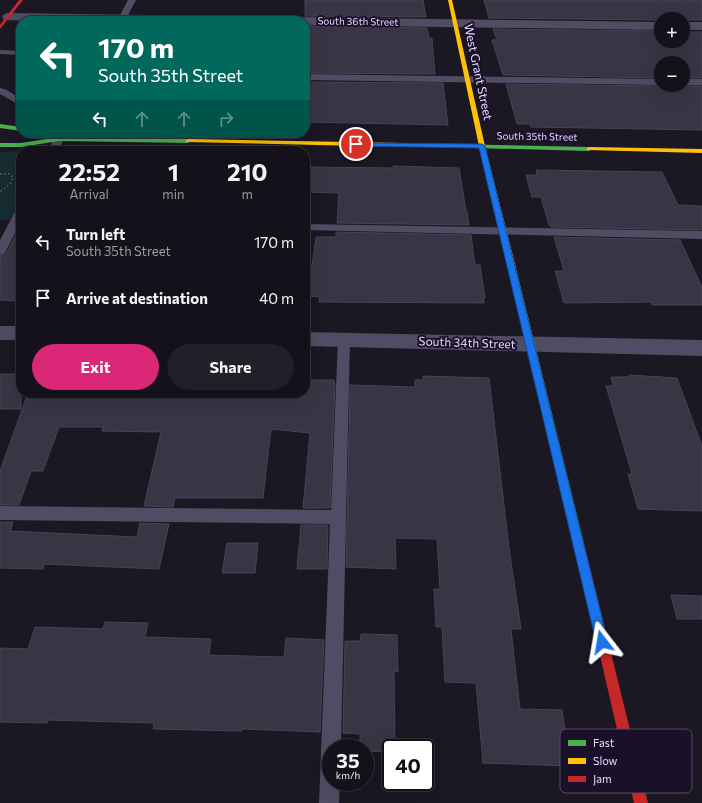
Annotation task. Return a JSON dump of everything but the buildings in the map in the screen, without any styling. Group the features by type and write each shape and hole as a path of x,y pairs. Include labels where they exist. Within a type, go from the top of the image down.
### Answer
{"street":[{"path":"0,28 21,0"},
{"name":"West Grant Street","path":"450,0 466,79 502,231 531,345 623,729"},
{"name":"South 36th Street","path":"8,17 16,17"},
{"name":"South 36th Street","path":"310,21 654,26"},
{"path":"690,26 702,26"},
{"path":"0,126 16,128"},
{"name":"South 35th Street","path":"1,145 21,145 51,138"},
{"name":"South 35th Street","path":"144,138 702,151"},
{"path":"0,333 16,333"},
{"name":"South 34th Street","path":"310,339 702,348"},
{"name":"West Grant Street","path":"639,793 641,803"}],"lane":[{"path":"124,16 132,0"},
{"path":"0,52 16,53"},
{"path":"310,77 654,82"},
{"path":"690,82 702,82"},
{"path":"0,92 4,92 16,100"},
{"path":"0,251 16,223"},
{"path":"310,227 702,235"},
{"path":"331,739 344,339"},
{"path":"0,513 338,517"},
{"path":"329,791 329,803"}],"path":[{"path":"0,174 9,174 13,177 11,185 0,192"}],"green space":[{"path":"16,151 16,210 11,220 0,220 0,152"}],"traffic: fast":[{"path":"0,126 16,128"},
{"path":"0,145 21,145 59,139 188,141"},
{"path":"402,145 589,149"},
{"path":"512,268 579,543"}],"traffic: slow":[{"path":"450,0 482,146 512,268"},
{"path":"188,141 402,145"},
{"path":"589,149 702,151"}],"traffic: jam":[{"path":"0,28 21,0"},
{"path":"579,543 623,729"},
{"path":"639,793 641,803"}],"route":[{"path":"356,144 482,146 536,364 602,642"}]}
